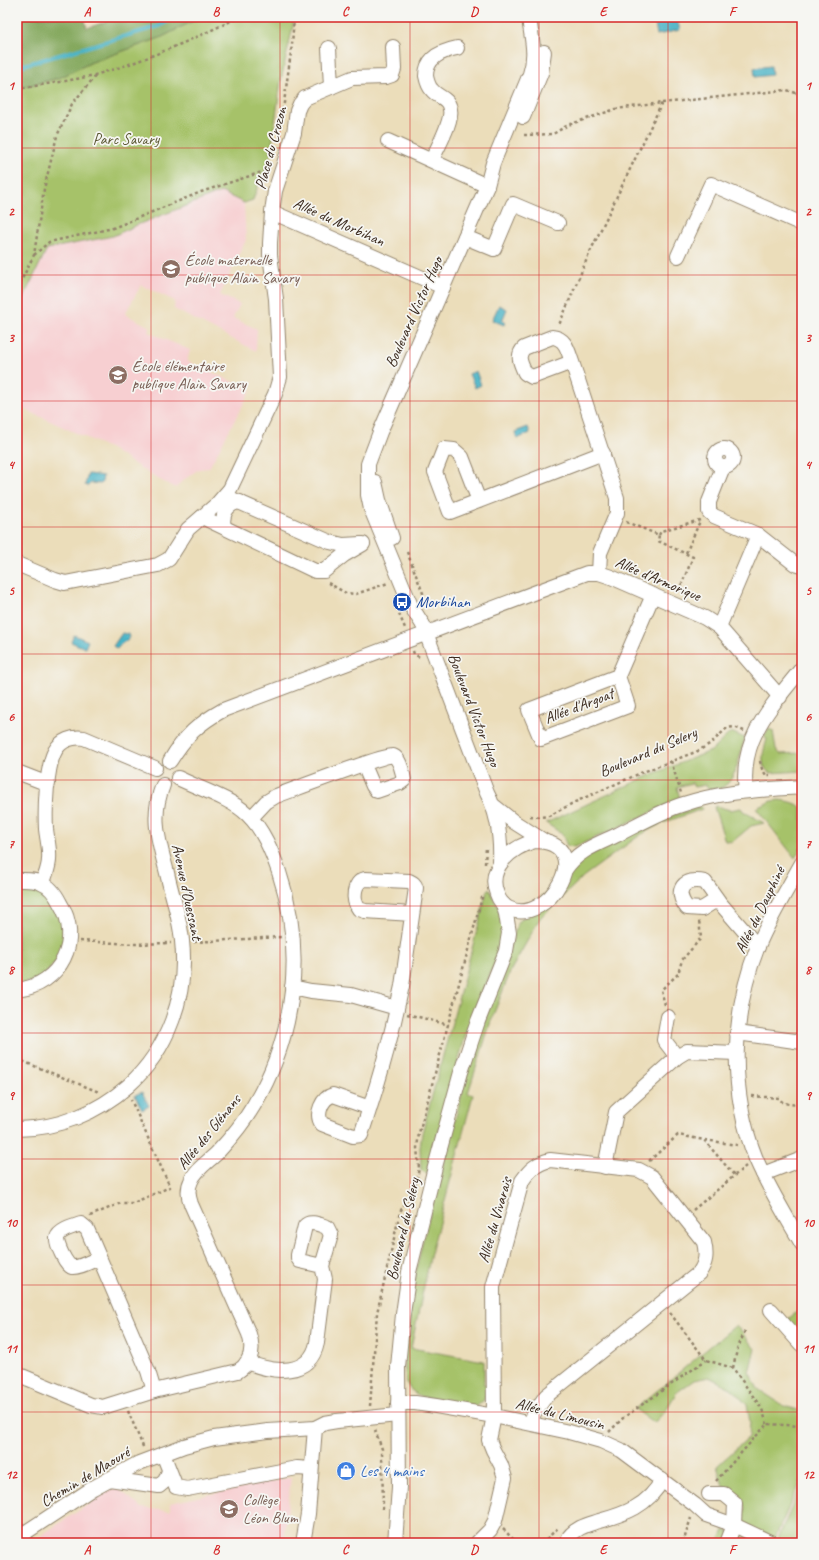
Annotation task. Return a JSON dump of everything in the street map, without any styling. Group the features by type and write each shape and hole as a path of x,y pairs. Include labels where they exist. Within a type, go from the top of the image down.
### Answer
{"street":[{"name":"Boulevard Victor Hugo","path":"500,863 494,806 487,793 417,604 386,535 376,486 373,451 487,186 493,163 526,84 534,60 534,45 529,17"},
{"name":"Boulevard Victor Hugo","path":"487,186 502,165 541,73 544,55 540,30 536,17"},
{"name":"Place du Crozon","path":"272,212 281,172 294,133 300,104 305,98 352,78 386,77 392,75 394,69 393,47"},
{"path":"329,48 331,87"},
{"path":"432,160 450,117 451,109 446,99 434,92 429,86 427,79 427,68 432,58 446,51 457,48"},
{"path":"388,141 487,186"},
{"path":"678,256 711,184 802,224"},
{"path":"465,237 494,249 513,204 558,223"},
{"name":"Allée du Morbihan","path":"17,564 59,582 65,583 153,567 169,560 188,529 225,496 230,489 275,394 280,377 276,299 270,243 272,212 443,287"},
{"path":"572,362 536,377 529,377 525,373 519,358 521,351 524,348 552,337 558,338 567,348 572,362 603,453 617,498 616,518 600,553 598,573"},
{"path":"479,501 603,453"},
{"path":"723,467 704,514 711,514 758,535 795,564 802,566"},
{"path":"225,496 330,542 348,545 363,544"},
{"path":"224,528 223,519 227,509 232,504 240,502"},
{"path":"202,517 315,571 321,571 363,544 386,535"},
{"path":"719,627 758,535"},
{"path":"328,566 333,550 330,542"},
{"name":"Allée d'Armorique","path":"425,629 581,574 598,573 674,604 705,618 719,627 780,697"},
{"name":"Allée d'Argoat","path":"618,676 529,710 541,739 628,706 618,676 653,595"},
{"path":"170,761 178,747 190,732 204,721 223,710 425,629"},
{"path":"746,791 746,772 749,748 753,735 765,715 801,670"},
{"path":"43,883 49,864 46,816 48,784 52,757 55,750 63,742 79,737 90,740 155,768"},
{"path":"170,761 175,763 178,767 178,778 172,784 163,785 156,778 154,773 155,768 161,762 170,761"},
{"path":"251,818 266,802 276,796 364,765"},
{"path":"17,772 48,784"},
{"name":"Allée des Glénans","path":"178,778 235,805 251,818 260,830 272,853 286,898 293,937 294,954 289,1010 281,1043 271,1070 261,1092 242,1123 233,1136 194,1175 188,1193 191,1204 249,1334 252,1347 250,1358 247,1362"},
{"name":"Avenue d'Ouessant","path":"17,1129 42,1128 69,1121 102,1105 119,1094 144,1070 163,1041 174,1015 181,989 183,956 181,931 157,832 156,804 163,785"},
{"path":"565,870 571,861 586,849 683,804 720,794 802,788"},
{"name":"Boulevard Victor Hugo","path":"494,806 517,816 544,841"},
{"path":"558,848 565,861 565,870 562,882 552,895 539,905 524,911 514,910 503,904 495,889 496,872 500,863 517,848 528,843 544,841 566,850 586,849"},
{"name":"Allée du Dauphiné","path":"801,868 769,923 758,947 746,985 737,1033 736,1053 743,1114 754,1153 770,1189 802,1244"},
{"path":"17,880 35,880 43,883 52,891 65,911 69,922 70,931 67,952 59,967 47,978 25,989 17,990"},
{"path":"720,903 713,902 702,909 697,910 687,908 683,903 681,895 682,888 688,882 696,880 705,882 720,903 758,947"},
{"name":"Boulevard du Selery","path":"503,904 509,933"},
{"name":"Boulevard du Selery","path":"395,1543 399,1487 399,1349 408,1279 417,1238 463,1064 478,1021 503,959 512,925 524,911"},
{"path":"370,1108 402,986 412,914"},
{"path":"292,987 311,991 351,995 396,1009"},
{"path":"668,1017 664,1040 677,1057"},
{"path":"737,1033 802,1042"},
{"path":"605,1167 616,1112 677,1057 687,1051 736,1053"},
{"path":"763,1174 802,1159"},
{"name":"Allée du Vivarais","path":"477,1543 490,1530 494,1520 504,1478 502,1465 489,1440 494,1416 493,1287 522,1181 531,1169 539,1163 550,1160 639,1170 652,1177 704,1242 707,1253 704,1265 699,1273 546,1396 534,1413 531,1423"},
{"path":"99,1258 72,1267 67,1264 57,1242 57,1237 60,1233 81,1224 87,1229 148,1371 154,1391"},
{"path":"17,1374 91,1405 103,1407 154,1391 232,1373 243,1367 247,1362 264,1369 272,1370 299,1367 306,1364 315,1352 325,1279 322,1266"},
{"path":"771,1310 801,1344"},
{"name":"Allée du Limousin","path":"398,1409 415,1403 436,1406 531,1423 600,1441 621,1450 695,1504 706,1515 772,1543"},
{"name":"Chemin de Maouré","path":"17,1538 108,1479 139,1463 163,1454 214,1438 268,1431 314,1428 325,1423 373,1416 398,1409"},
{"path":"303,1543 308,1514 314,1428"},
{"path":"163,1454 176,1487 187,1489 297,1468 312,1469"},
{"path":"108,1479 159,1486 165,1481 169,1471"},
{"path":"569,1543 569,1537 575,1530 586,1525 624,1514 639,1506 658,1487 662,1480"},
{"path":"712,1488 724,1494 735,1503 734,1526 727,1543"}],"path":[{"path":"17,89 98,74 158,54 240,17"},
{"path":"282,112 292,44 294,17"},
{"path":"17,289 34,255 44,189 57,136 72,104 98,74"},
{"path":"524,135 553,134 568,125 616,109 787,90 802,95"},
{"path":"558,338 559,322 589,254 662,103"},
{"path":"34,255 49,242 113,228 201,192 261,172 278,168 281,172"},
{"path":"674,604 693,557 658,540 659,535 661,531 704,514"},
{"path":"686,553 704,514"},
{"path":"616,518 659,535"},
{"path":"407,552 430,612"},
{"path":"315,571 318,579 346,593 356,594 388,583"},
{"name":"Boulevard du Selery","path":"517,816 549,816 575,802 643,772 706,747 727,728 734,727 753,735"},
{"path":"760,758 762,770 766,775 774,775"},
{"path":"671,761 681,794 688,792"},
{"path":"485,865 485,849 489,837 498,833"},
{"path":"383,1515 382,1449 370,1410 377,1313 400,1212 416,1183 419,1133 483,899 484,888"},
{"path":"661,990 678,974 682,960 701,938 697,910"},
{"path":"396,1009 449,1025"},
{"path":"17,1059 100,1092 108,1091 129,1097 170,1187 133,1203 121,1203 87,1218 81,1224"},
{"path":"740,1094 779,1098 783,1103 797,1105 802,1102"},
{"path":"639,1170 678,1135 754,1153 734,1175 685,1217"},
{"path":"704,1140 734,1175"},
{"path":"662,1303 706,1360 733,1368 762,1409 767,1424"},
{"path":"733,1368 737,1350 745,1331"},
{"path":"600,1441 623,1418 706,1360"},
{"path":"126,1408 146,1452 136,1457 139,1463"},
{"path":"767,1424 802,1426"},
{"path":"712,1488 767,1424"},
{"path":"684,1543 695,1504"},
{"path":"494,1520 517,1543"}],"shaded area":[{"name":"École élémentaire publique Alain Savary","path":"221,192 244,203 246,240 220,295 240,304 233,318 257,329 256,351 174,309 175,301 141,285 125,314 150,327 148,332 190,350 187,361 251,390 209,468 199,469 182,481 176,488 154,477 111,449 17,406 17,311 47,249 114,236 137,225"},
{"name":"Collège Léon Blum","path":"291,1477 284,1543 29,1543 112,1489 119,1489 142,1508 170,1511 170,1503"}],"green space":[{"path":"17,17 84,17 87,28 120,17 201,17 160,38 92,62 59,78 17,88"},
{"name":"Parc Savary","path":"201,17 295,17 281,80 269,166 262,175 253,200 244,203 221,192 113,236 47,249 17,311 17,88 59,78 92,62 160,38"},
{"path":"769,729 773,731 776,749 780,754 802,753 802,771 770,773 766,770 763,757 767,739 764,737"},
{"path":"731,732 745,738 735,772 728,783 721,788 707,788 706,785 694,787 692,783 677,787 680,799 575,847 567,846 562,834 546,823 650,775 711,751"},
{"path":"779,800 794,803 802,808 802,846 795,858 756,808 772,801"},
{"path":"701,806 702,809 660,824 640,835 584,876 540,918 511,970 492,1018 468,1093 473,1095 431,1253 411,1348 484,1361 484,1385 489,1385 484,1400 477,1406 468,1406 419,1396 410,1389 406,1382 405,1371 405,1345 414,1281 422,1244 470,1063 518,923 575,862 658,820"},
{"path":"716,806 730,810 741,808 743,811 764,823 751,826 732,842 725,841 714,807"},
{"path":"17,884 45,889 66,925 61,955 43,977 17,986"},
{"path":"489,888 503,918 503,935 498,955 467,1030 427,1174 421,1170 420,1148 422,1133 487,890"},
{"path":"802,1308 802,1332 796,1331 788,1319"},
{"path":"736,1325 755,1349 749,1372 758,1389 784,1406 802,1411 802,1478 774,1540 740,1525 745,1509 742,1499 723,1486 717,1466 749,1437 750,1422 747,1405 731,1388 709,1377 694,1380 676,1393 666,1410 654,1423 635,1409"},
{"path":"802,1484 802,1543 776,1543"},
{"path":"724,1530 758,1543 718,1543"}],"water":[{"path":"677,19 680,30 657,35 655,23"},
{"path":"771,66 772,75 755,77 754,68"},
{"path":"499,305 507,309 502,321 505,322 504,325 492,320"},
{"path":"476,371 481,385 475,388 469,374"},
{"path":"528,427 530,433 517,439 515,432"},
{"path":"88,474 103,476 102,482 100,484 91,483 88,486 85,485"},
{"path":"122,633 128,634 129,637 117,649 113,646"},
{"path":"74,635 88,641 85,648 71,642"},
{"path":"142,1092 149,1106 142,1110 135,1095"}],"waterway":[{"path":"17,67 160,26 174,17"}],"place":[{"name":"École maternelle publique Alain Savary","path":"171,269"},
{"name":"École élémentaire publique Alain Savary","path":"118,375"},
{"name":"Morbihan","path":"402,602"},
{"name":"Les 4 mains","path":"346,1471"},
{"name":"Collège Léon Blum","path":"229,1509"}]}
